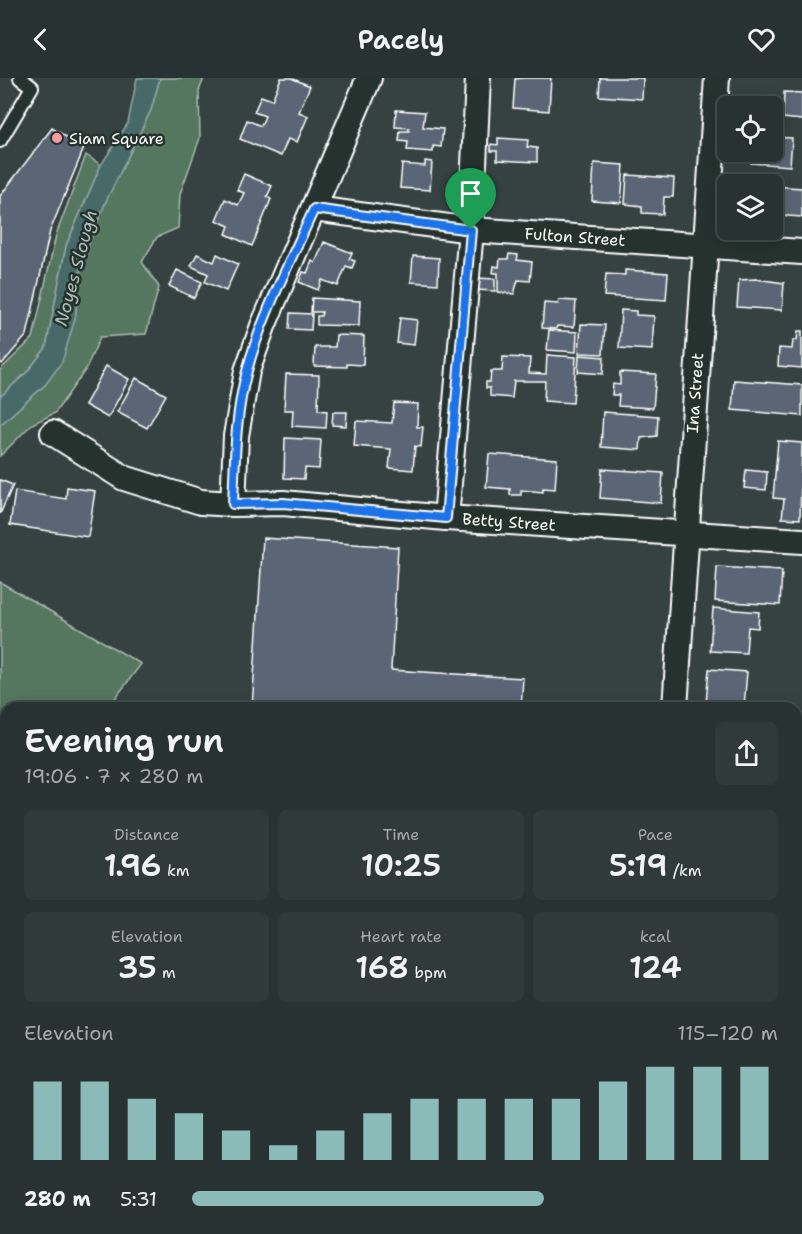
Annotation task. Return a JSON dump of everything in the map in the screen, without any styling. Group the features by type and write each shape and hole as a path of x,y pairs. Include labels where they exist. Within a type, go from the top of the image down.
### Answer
{"street":[{"path":"233,504 236,436 247,371 263,326 369,78"},
{"path":"446,518 471,230 478,78"},
{"name":"Ina Street","path":"675,702 717,78"},
{"name":"Fulton Street","path":"314,209 471,230 802,252"},
{"name":"Betty Street","path":"53,433 124,478 201,502 283,503 446,518 802,541"}],"lane":[{"path":"0,141 32,87 20,78"}],"green space":[{"path":"160,78 204,78 199,91 200,138 180,194 178,228 157,237 142,262 159,287 146,334 100,337 86,369 55,413 32,424 0,456 0,425 46,384 75,319 81,263 106,201 151,110"},
{"path":"86,155 101,165 66,246 46,348 27,372 0,397 0,370 33,338 56,235"},
{"path":"0,582 141,664 112,702 0,702"}],"water":[{"name":"Noyes Slough","path":"137,78 160,78 151,110 106,201 81,263 75,319 62,362 46,384 0,425 0,397 27,372 46,348 66,246 101,165 128,123"}],"building":[{"path":"281,78 291,78 310,86 299,112 308,116 297,142 288,139 281,156 240,139 247,120 261,126 265,116 254,112 261,96 272,100"},
{"path":"551,78 549,111 513,108 515,79"},
{"path":"600,78 643,78 642,99 599,96"},
{"path":"784,92 802,93 802,120 783,118"},
{"path":"396,110 425,112 423,127 443,129 441,147 433,146 433,152 407,150 408,142 399,141 400,131 409,131 409,128 395,127"},
{"path":"52,128 84,148 50,231 27,335 2,364 0,362 0,196"},
{"path":"498,138 528,140 527,147 537,148 537,162 497,160 497,151 491,151 491,144 498,145"},
{"path":"783,138 792,138 790,166 751,163 783,162"},
{"path":"425,161 432,162 430,190 400,188 402,164 425,166"},
{"path":"594,163 624,165 621,203 592,201"},
{"path":"244,174 272,186 267,197 271,199 252,246 226,234 229,226 216,220 225,199 238,205 244,193 237,190"},
{"path":"627,175 674,178 673,197 664,197 663,214 642,213 642,206 625,204"},
{"path":"783,187 802,188 802,217 783,216"},
{"path":"324,242 352,253 349,259 355,261 352,268 346,266 338,286 322,280 318,290 299,282 303,272 307,273 312,261 315,263"},
{"path":"197,254 214,262 217,254 238,264 226,291 205,282 208,274 191,266"},
{"path":"509,254 518,255 517,260 532,262 530,281 518,280 514,294 498,292 498,273 493,273 494,266 499,267 500,259 508,259"},
{"path":"413,256 439,258 438,284 411,282"},
{"path":"177,270 202,282 194,298 169,286"},
{"path":"625,270 668,273 666,300 604,296 606,274 625,275"},
{"path":"476,278 495,279 495,291 476,290"},
{"path":"756,279 784,283 782,310 737,307 739,280"},
{"path":"312,298 360,301 359,326 317,325 317,316 321,316 322,312 311,312"},
{"path":"559,300 576,301 574,327 542,328 544,303 558,304"},
{"path":"621,310 636,311 636,315 654,316 652,350 619,348"},
{"path":"290,313 312,314 311,330 289,329"},
{"path":"400,318 417,320 414,345 397,343"},
{"path":"581,324 605,325 603,354 579,353"},
{"path":"549,330 577,332 576,352 547,350"},
{"path":"798,331 802,331 802,368 778,366 779,348 792,349 793,340 797,340"},
{"path":"336,335 364,336 363,365 314,366 315,347 335,347"},
{"path":"547,355 576,357 573,403 544,401 545,381 514,381 512,398 490,396 490,388 486,388 486,382 490,382 491,371 502,371 503,357 530,358 529,373 546,374"},
{"path":"579,355 604,357 603,374 578,372"},
{"path":"106,366 129,379 108,418 85,405"},
{"path":"620,372 656,374 653,408 618,406 619,395 612,395 613,384 620,385"},
{"path":"286,374 319,375 318,410 327,411 326,428 292,426 293,410 284,410"},
{"path":"136,378 166,395 147,428 117,412"},
{"path":"734,380 802,385 802,416 732,410"},
{"path":"394,403 418,404 417,427 423,427 421,447 415,446 413,470 389,468 391,449 354,446 356,421 392,423"},
{"path":"333,412 347,412 346,426 332,425"},
{"path":"603,412 658,416 657,436 641,438 640,450 601,447"},
{"path":"285,438 321,440 319,469 305,468 304,479 284,478"},
{"path":"778,441 802,443 800,519 782,518 784,499 773,498"},
{"path":"489,454 557,459 555,489 543,488 543,492 521,490 521,495 510,495 510,489 486,487"},
{"path":"602,469 663,473 661,503 600,498"},
{"path":"746,470 767,472 766,490 744,488"},
{"path":"0,480 13,485 0,514"},
{"path":"67,487 95,491 88,537 10,525 15,491 66,499"},
{"path":"263,538 398,547 391,670 523,678 521,702 252,702"},
{"path":"717,567 782,571 780,605 715,601"},
{"path":"713,608 759,612 758,628 748,627 746,653 710,651"},
{"path":"709,669 747,672 744,702 706,702"}],"place":[{"name":"Siam Square","path":"57,138"}],"route":[{"path":"314,209 471,230 446,518 283,503 233,504 236,436 247,371 263,326 314,209"}]}
